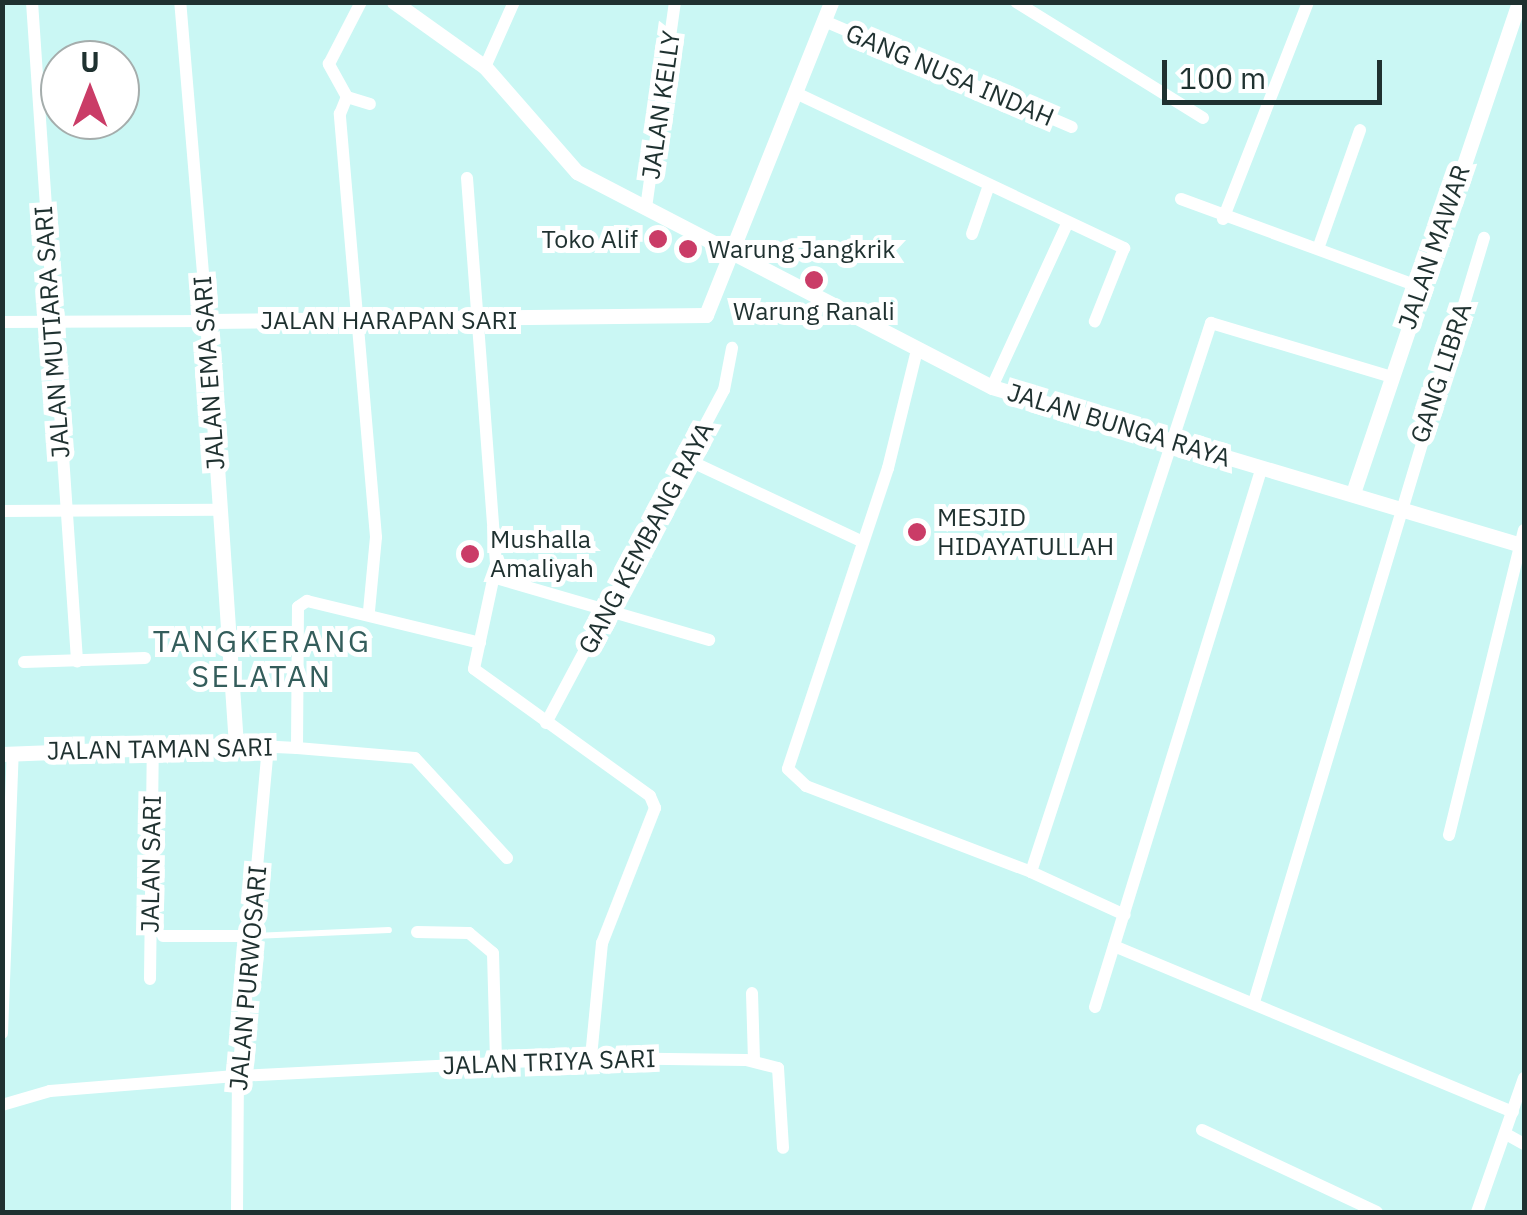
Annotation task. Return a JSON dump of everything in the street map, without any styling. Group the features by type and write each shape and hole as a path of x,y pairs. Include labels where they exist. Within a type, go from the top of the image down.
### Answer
{"street":[{"name":"JALAN MUTIARA SARI","path":"32,2 50,322 77,661"},
{"name":"JALAN EMA SARI","path":"180,2 236,745"},
{"path":"361,2 329,64 347,96 370,104"},
{"name":"JALAN BUNGA RAYA","path":"394,2 486,68 576,172 992,386 1175,444 1523,540"},
{"path":"486,68 514,2"},
{"name":"JALAN KELLY","path":"646,208 676,2"},
{"name":"JALAN HARAPAN SARI","path":"2,322 682,322 706,315 829,22 832,2"},
{"path":"1016,2 1204,118"},
{"path":"1223,219 1308,2"},
{"name":"JALAN MAWAR","path":"1353,493 1519,2"},
{"name":"GANG NUSA INDAH","path":"829,22 1072,127"},
{"path":"798,94 1066,226 1124,248 1096,321"},
{"path":"347,96 340,114 376,538 369,611 480,643"},
{"path":"1319,246 1360,130"},
{"path":"467,178 496,578 480,643 478,676 655,808 602,943 591,1058"},
{"path":"972,234 988,188"},
{"path":"1182,198 1223,219 1319,246 1420,287"},
{"path":"992,386 1066,226"},
{"name":"GANG LIBRA","path":"1254,1002 1398,508 1484,238"},
{"path":"1032,872 1214,322 1390,376"},
{"name":"GANG KEMBANG RAYA","path":"546,723 724,390 732,348"},
{"path":"917,350 862,542 788,769 806,786 1032,872 1124,914"},
{"path":"688,460 862,542"},
{"path":"1096,1007 1262,467"},
{"path":"2,511 218,510"},
{"path":"1448,836 1523,540"},
{"path":"496,578 612,605 709,640"},
{"name":"JALAN TAMAN SARI","path":"8,754 268,744 297,748 298,607 316,598 369,611"},
{"path":"24,662 144,658"},
{"name":"JALAN PURWOSARI","path":"237,1212 238,1076 268,744"},
{"name":"JALAN SARI","path":"150,979 153,748"},
{"path":"297,748 414,758 507,858"},
{"path":"2,1033 8,754"},
{"path":"417,932 484,938 493,954 496,1061"},
{"name":"JALAN SARI","path":"163,936 252,936"},
{"path":"1114,946 1513,1112"},
{"path":"752,993 754,1060 778,1068 784,1148"},
{"name":"JALAN TRIYA SARI","path":"2,1105 50,1091 238,1076 591,1058 754,1060"},
{"path":"1477,1212 1524,1078"},
{"path":"1202,1130 1377,1212"},
{"path":"1506,1134 1524,1144"}],"lane":[{"name":"JALAN SARI","path":"252,936 389,930"}],"place":[{"name":"Toko Alif","path":"658,239"},
{"name":"Warung Jangkrik","path":"688,249"},
{"name":"Warung Ranali","path":"814,280"},
{"name":"MESJID HIDAYATULLAH","path":"917,532"},
{"name":"Mushalla Amaliyah","path":"470,554"}],"district":[{"name":"TANGKERANG SELATAN","path":"262,658"}]}
